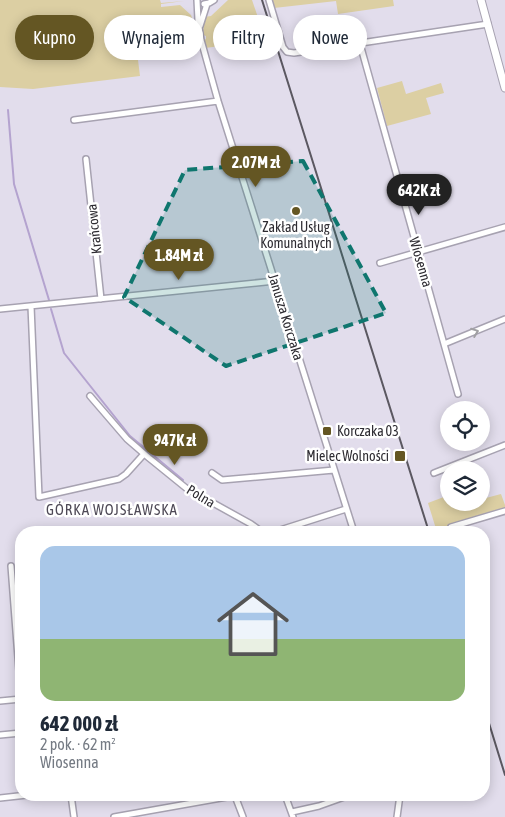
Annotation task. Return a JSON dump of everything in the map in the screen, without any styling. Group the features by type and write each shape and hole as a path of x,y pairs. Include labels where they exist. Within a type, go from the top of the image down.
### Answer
{"street":[{"path":"197,0 207,4 214,0"},
{"name":"Janusza Korczaka","path":"197,0 199,15"},
{"path":"269,0 283,47 288,52 293,53"},
{"path":"481,0 505,88"},
{"name":"Janusza Korczaka","path":"203,18 207,4"},
{"path":"367,43 488,24"},
{"name":"Janusza Korczaka","path":"203,41 218,101 352,526"},
{"name":"Wiosenna","path":"364,60 458,394"},
{"path":"74,120 218,101"},
{"name":"Krańcowa","path":"86,159 101,299"},
{"path":"380,263 505,227"},
{"path":"0,309 275,281"},
{"path":"31,306 39,496 119,479 144,454"},
{"path":"444,344 504,319 505,326"},
{"name":"Polna","path":"90,396 127,440 186,488 254,526"},
{"path":"434,473 505,445"},
{"path":"212,473 222,480 334,470"},
{"path":"293,526 346,509"},
{"path":"454,526 505,511"},
{"path":"11,566 15,619"},
{"path":"0,701 15,699"},
{"path":"0,735 15,734"},
{"path":"0,798 15,796"},
{"path":"72,801 74,817"},
{"path":"114,817 207,801"},
{"path":"238,801 243,817"},
{"path":"287,801 292,814 332,801"},
{"path":"397,817 399,801"}],"highlighted area":[{"path":"303,161 386,313 226,366 124,297 185,170"}],"shaded area":[{"path":"0,0 160,0 161,3 184,1 161,4 161,7 180,5 191,15 104,15 104,60 138,60 140,76 33,89 0,87"},
{"path":"228,0 252,0 257,15 213,15 213,47 205,48 204,40 206,36 203,35 204,17 211,16"},
{"path":"271,0 393,0 394,6 338,14 336,1 274,8"},
{"path":"402,81 406,94 441,83 444,93 426,98 431,114 387,126 377,88"},
{"path":"501,494 505,509 459,526 435,526 428,503 440,498 440,511 490,511 490,497"}],"waterway":[{"path":"8,110 14,184 49,300"},
{"path":"51,309 64,353 130,436 183,480"}],"railway":[{"path":"262,0 427,526"},
{"path":"490,726 505,775"}],"place":[{"name":"Zakład Usług Komunalnych","path":"296,211"},
{"name":"Korczaka 03","path":"327,431"},
{"name":"Mielec Wolności","path":"400,456"}],"district":[{"name":"GÓRKA WOJSŁAWSKA","path":"112,509"}]}
